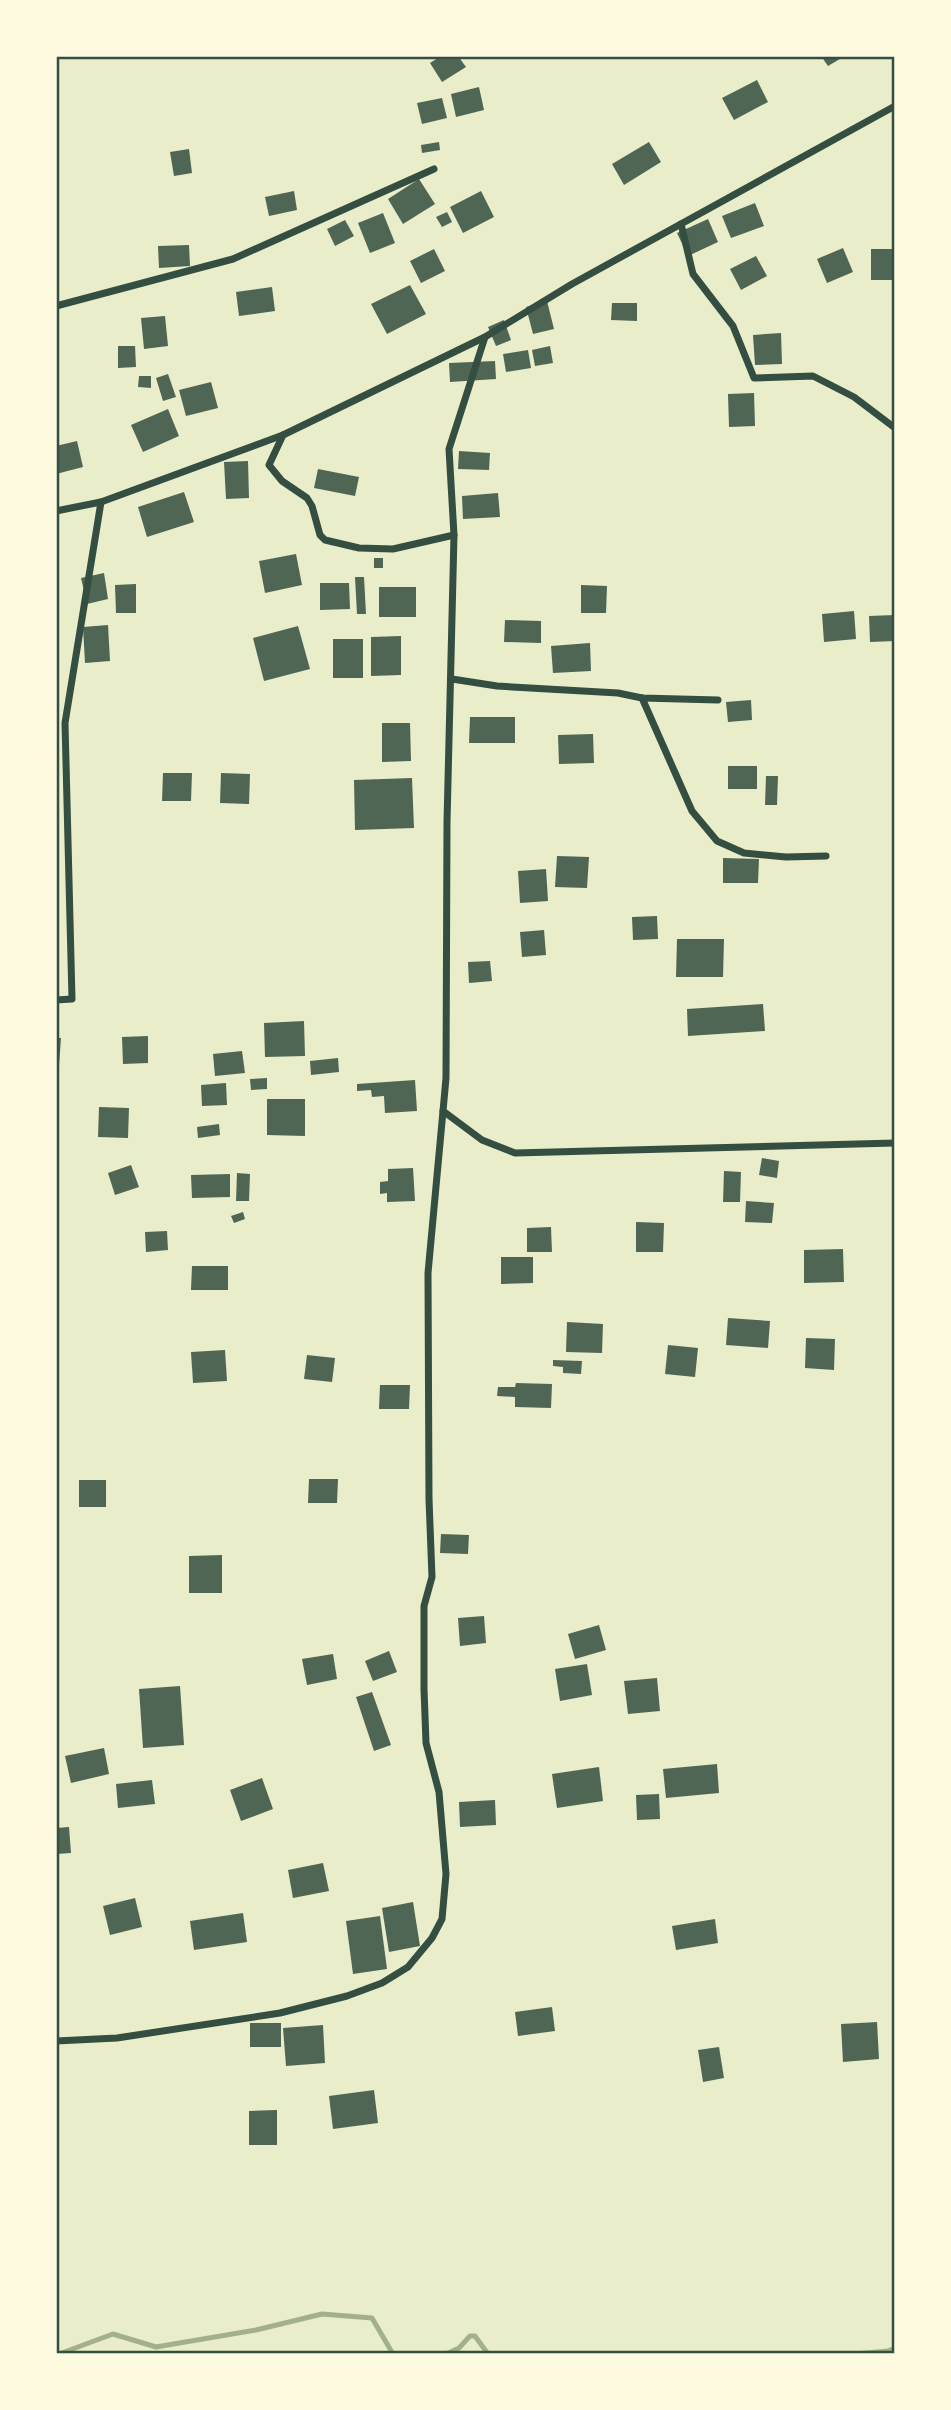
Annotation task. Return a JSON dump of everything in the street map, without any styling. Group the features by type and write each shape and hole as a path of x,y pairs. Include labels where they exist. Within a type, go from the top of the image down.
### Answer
{"street":[{"path":"56,511 101,502 283,435 485,337 572,284 895,106"},
{"path":"56,306 233,259 435,169"},
{"path":"681,224 693,274 733,326 754,378 813,376 853,397 895,428"},
{"path":"56,2041 117,2038 280,2013 348,1996 382,1983 408,1967 432,1938 442,1919 446,1874 439,1792 426,1743 424,1606 432,1577 428,1273 446,1078 447,822 454,535 449,449 485,337"},
{"path":"283,435 269,465 282,481 307,498 320,535 325,540 359,548 393,549 454,535"},
{"path":"56,1000 72,999 65,723 101,502"},
{"path":"452,679 497,686 618,693 642,698 718,700"},
{"path":"642,698 692,811 717,841 744,853 786,857 826,856"},
{"path":"443,1111 482,1140 515,1153 895,1143"}],"building":[{"path":"441,56 458,56 466,67 442,82 430,63"},
{"path":"821,56 845,56 828,66"},
{"path":"757,80 768,102 734,120 722,98"},
{"path":"479,87 484,110 456,117 451,94"},
{"path":"442,98 447,118 422,124 417,103"},
{"path":"439,142 440,150 422,153 421,145"},
{"path":"649,142 661,162 624,185 612,164"},
{"path":"189,149 192,173 174,176 170,152"},
{"path":"419,179 435,204 403,224 388,199"},
{"path":"294,191 297,210 269,216 265,197"},
{"path":"481,191 494,217 463,233 450,207"},
{"path":"755,203 764,226 731,238 722,216"},
{"path":"447,212 452,222 442,227 436,217"},
{"path":"383,213 395,243 370,253 358,223"},
{"path":"708,219 718,242 688,256 677,233"},
{"path":"345,220 354,236 335,246 327,229"},
{"path":"189,245 190,266 159,268 158,246"},
{"path":"843,248 853,272 827,283 817,259"},
{"path":"434,249 445,271 421,283 410,261"},
{"path":"871,249 895,249 895,280 871,280"},
{"path":"756,256 767,276 741,290 730,269"},
{"path":"410,285 426,314 387,334 371,304"},
{"path":"272,287 275,311 239,316 236,292"},
{"path":"547,301 554,329 533,334 526,307"},
{"path":"612,303 637,303 637,321 611,320"},
{"path":"165,316 168,346 144,349 141,318"},
{"path":"504,320 511,340 496,346 488,327"},
{"path":"781,333 782,364 755,365 753,335"},
{"path":"118,346 135,346 136,367 118,368"},
{"path":"550,346 553,363 535,366 532,350"},
{"path":"528,350 531,368 506,372 503,354"},
{"path":"495,361 496,379 450,382 449,363"},
{"path":"168,374 176,397 163,401 156,378"},
{"path":"139,376 151,376 151,388 138,387"},
{"path":"211,382 218,408 186,416 179,390"},
{"path":"754,393 755,426 729,427 728,394"},
{"path":"168,409 179,436 143,452 131,425"},
{"path":"77,441 83,467 56,474 56,446"},
{"path":"459,451 490,453 489,470 458,469"},
{"path":"248,461 249,498 226,499 224,462"},
{"path":"318,469 359,477 355,496 314,488"},
{"path":"184,492 194,522 147,537 138,507"},
{"path":"498,493 500,517 463,519 462,496"},
{"path":"296,554 302,585 265,593 259,561"},
{"path":"374,558 383,558 383,568 374,568"},
{"path":"104,573 108,599 87,604 81,578"},
{"path":"355,577 364,577 366,614 357,614"},
{"path":"320,583 349,583 350,609 320,610"},
{"path":"136,584 136,613 116,613 115,585"},
{"path":"581,585 607,586 606,613 581,613"},
{"path":"379,587 416,587 416,617 379,617"},
{"path":"854,611 856,639 824,642 822,614"},
{"path":"895,615 895,641 870,642 869,616"},
{"path":"505,620 541,621 541,643 504,642"},
{"path":"108,625 110,661 85,663 83,627"},
{"path":"298,626 310,669 264,681 253,638"},
{"path":"401,636 401,675 371,676 371,637"},
{"path":"333,639 363,639 363,678 333,678"},
{"path":"590,643 591,671 553,673 551,646"},
{"path":"751,700 752,720 728,722 726,702"},
{"path":"470,717 515,717 515,743 469,743"},
{"path":"382,723 410,723 411,761 382,762"},
{"path":"593,734 594,763 559,764 558,735"},
{"path":"728,766 757,766 757,789 728,789"},
{"path":"163,773 192,773 191,801 162,801"},
{"path":"221,773 250,774 249,804 220,803"},
{"path":"766,776 778,776 777,805 765,805"},
{"path":"412,778 414,828 355,830 354,780"},
{"path":"557,856 589,857 587,888 555,887"},
{"path":"723,858 759,859 758,883 723,883"},
{"path":"546,869 548,901 520,903 518,871"},
{"path":"657,916 658,939 633,940 632,917"},
{"path":"544,930 546,955 522,957 520,932"},
{"path":"677,939 724,939 723,977 676,977"},
{"path":"490,961 492,981 469,983 468,962"},
{"path":"763,1004 765,1031 688,1036 687,1009"},
{"path":"304,1021 305,1056 265,1057 264,1023"},
{"path":"148,1036 148,1063 123,1064 122,1037"},
{"path":"56,1038 61,1038 58,1079 56,1079"},
{"path":"242,1051 245,1073 215,1076 213,1054"},
{"path":"338,1058 339,1072 311,1075 310,1061"},
{"path":"267,1078 267,1089 251,1090 250,1079"},
{"path":"415,1080 417,1111 385,1113 384,1096 372,1097 371,1090 357,1091 357,1084"},
{"path":"226,1083 227,1105 202,1106 201,1085"},
{"path":"267,1099 305,1099 305,1136 267,1135"},
{"path":"99,1107 129,1108 128,1138 98,1137"},
{"path":"219,1124 220,1135 198,1138 197,1127"},
{"path":"762,1158 779,1161 777,1178 759,1175"},
{"path":"131,1165 139,1187 115,1195 108,1173"},
{"path":"413,1168 415,1201 387,1202 387,1193 380,1194 380,1182 388,1181 388,1169"},
{"path":"724,1171 741,1172 740,1202 723,1202"},
{"path":"237,1173 250,1174 249,1201 236,1201"},
{"path":"230,1174 230,1197 192,1198 191,1175"},
{"path":"746,1201 774,1203 772,1223 745,1222"},
{"path":"243,1212 245,1219 234,1223 231,1216"},
{"path":"636,1222 664,1223 663,1252 636,1252"},
{"path":"551,1227 552,1252 527,1252 527,1228"},
{"path":"167,1231 168,1250 146,1252 145,1232"},
{"path":"843,1249 844,1282 804,1283 804,1250"},
{"path":"501,1257 533,1257 533,1283 501,1284"},
{"path":"192,1266 228,1266 228,1290 191,1290"},
{"path":"728,1318 770,1321 768,1348 726,1345"},
{"path":"567,1322 603,1324 602,1353 566,1352"},
{"path":"806,1338 835,1339 834,1370 805,1368"},
{"path":"668,1345 698,1348 695,1377 665,1374"},
{"path":"225,1350 227,1381 193,1383 191,1352"},
{"path":"307,1355 335,1358 332,1382 304,1379"},
{"path":"553,1360 582,1361 581,1374 563,1373 563,1367 553,1366"},
{"path":"516,1383 552,1384 551,1408 515,1407 515,1397 497,1396 498,1387 515,1387"},
{"path":"380,1385 410,1385 409,1409 379,1409"},
{"path":"309,1479 338,1479 337,1503 308,1503"},
{"path":"79,1480 106,1480 106,1507 79,1507"},
{"path":"441,1534 469,1535 468,1554 440,1553"},
{"path":"222,1555 222,1593 189,1593 189,1556"},
{"path":"484,1616 486,1643 460,1646 458,1618"},
{"path":"599,1625 606,1650 575,1659 568,1634"},
{"path":"389,1651 397,1672 373,1681 365,1661"},
{"path":"333,1654 337,1679 307,1685 302,1659"},
{"path":"587,1664 592,1695 560,1701 555,1669"},
{"path":"657,1678 660,1711 628,1714 624,1681"},
{"path":"180,1686 184,1745 143,1748 139,1689"},
{"path":"372,1692 391,1745 374,1751 356,1697"},
{"path":"104,1748 109,1774 71,1783 65,1756"},
{"path":"717,1764 719,1793 666,1798 663,1769"},
{"path":"599,1767 603,1801 557,1808 552,1774"},
{"path":"262,1778 273,1809 241,1821 230,1790"},
{"path":"152,1780 155,1804 118,1808 116,1784"},
{"path":"659,1794 660,1819 637,1820 636,1795"},
{"path":"495,1800 496,1825 460,1827 459,1802"},
{"path":"69,1827 71,1853 56,1854 56,1828"},
{"path":"323,1863 329,1891 293,1898 288,1870"},
{"path":"135,1898 142,1927 110,1935 103,1906"},
{"path":"413,1902 420,1946 389,1952 382,1908"},
{"path":"243,1913 247,1942 194,1950 190,1921"},
{"path":"380,1916 387,1969 353,1974 346,1921"},
{"path":"715,1919 718,1943 676,1950 672,1926"},
{"path":"552,2007 555,2031 518,2036 515,2012"},
{"path":"877,2022 879,2059 843,2062 841,2024"},
{"path":"250,2023 281,2023 281,2047 250,2047"},
{"path":"323,2025 325,2063 286,2066 283,2028"},
{"path":"719,2047 724,2078 703,2082 698,2050"},
{"path":"374,2090 378,2123 333,2129 329,2096"},
{"path":"277,2110 277,2145 249,2145 249,2111"}],"waterway":[{"path":"59,2354 113,2334 156,2347 256,2330 322,2314 372,2318 393,2354"},
{"path":"446,2354 459,2348 470,2336 475,2336 488,2354"},
{"path":"855,2354 895,2348"}]}
